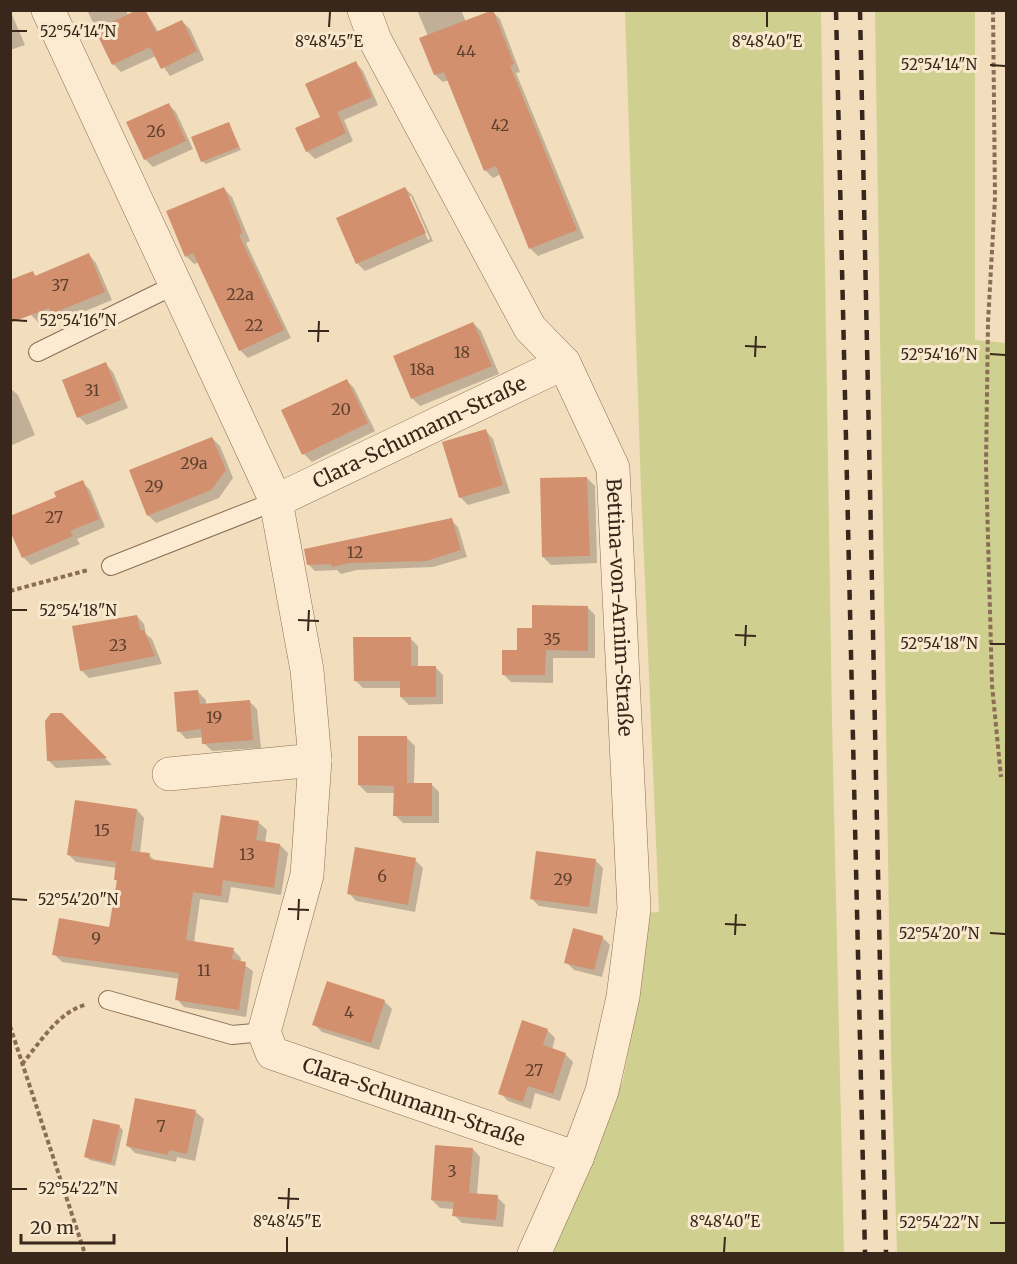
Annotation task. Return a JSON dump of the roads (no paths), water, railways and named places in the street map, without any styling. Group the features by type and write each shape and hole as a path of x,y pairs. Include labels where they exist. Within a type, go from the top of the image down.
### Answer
{"street":[{"path":"48,10 276,501 307,670 315,760 307,875 264,1032"},
{"name":"Bettina-von-Arnim-Straße","path":"364,10 375,40 531,328 564,363 613,468 634,909 623,997 604,1081 577,1158 534,1254"},
{"name":"Clara-Schumann-Straße","path":"276,501 564,363"},
{"path":"169,774 315,760"},
{"name":"Clara-Schumann-Straße","path":"264,1032 272,1053 577,1158"}],"lane":[{"path":"38,352 175,285"},
{"name":"Clara-Schumann-Straße","path":"111,566 276,501"},
{"path":"108,1000 232,1035 264,1032"}],"railway":[{"path":"836,10 865,1254"},
{"path":"860,10 886,1254"}]}
